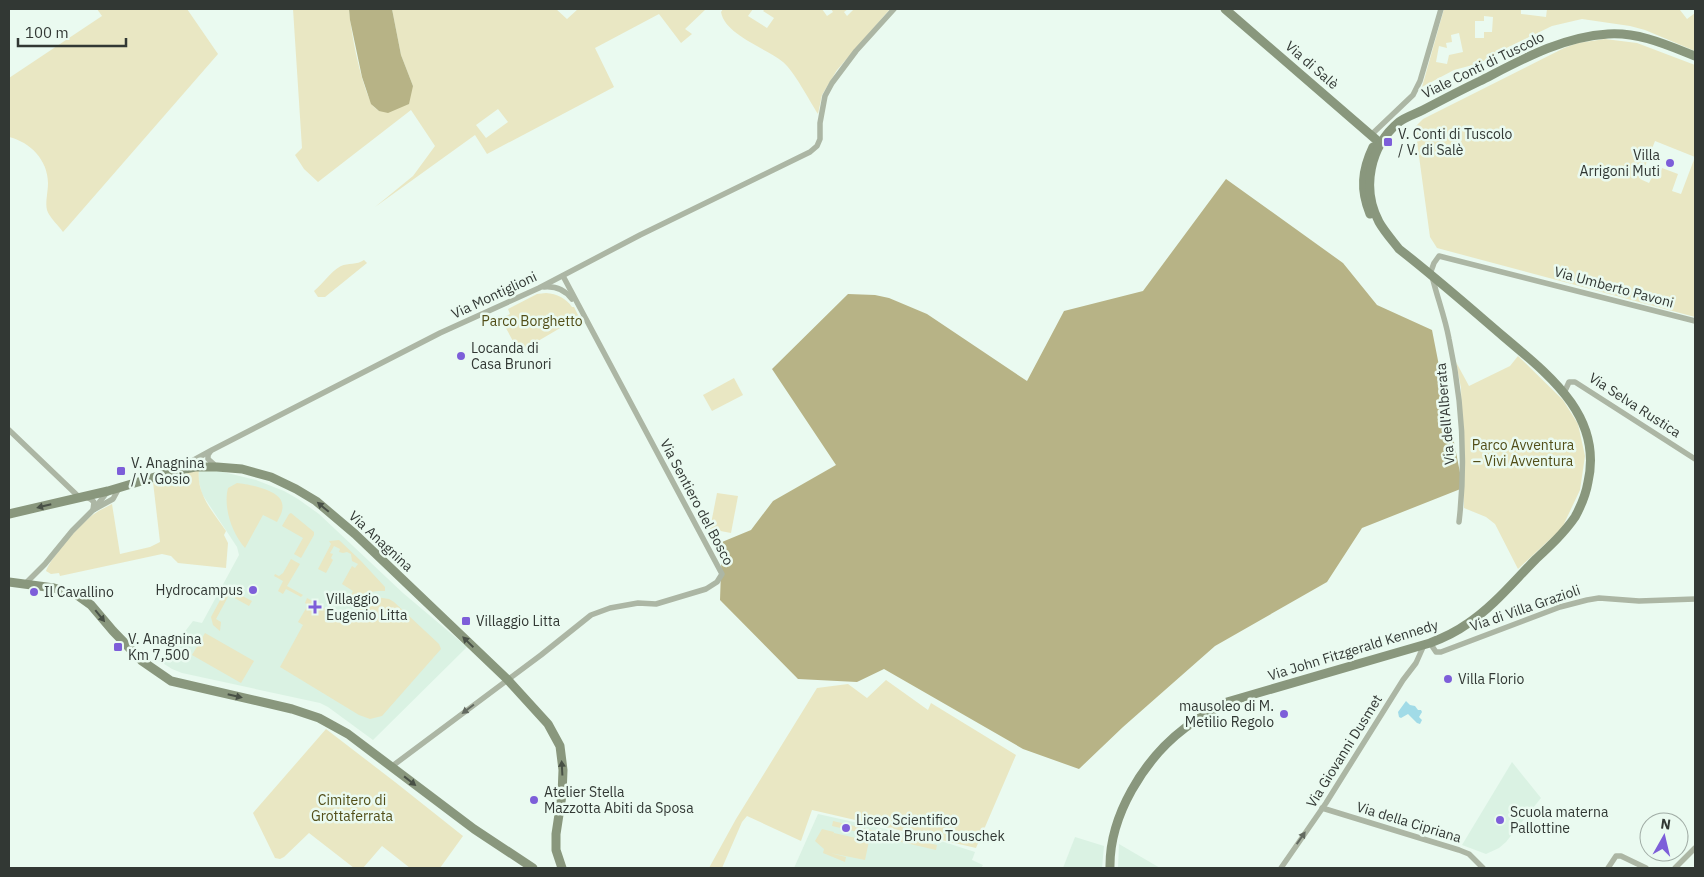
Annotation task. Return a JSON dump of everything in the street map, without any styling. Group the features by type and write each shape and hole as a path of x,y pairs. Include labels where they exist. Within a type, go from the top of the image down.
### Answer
{"main road":[{"name":"Via di Salè","path":"1225,9 1376,139"},
{"name":"Viale Conti di Tuscolo","path":"1376,139 1400,122 1535,53 1572,40 1608,34 1635,36 1663,43 1695,56"},
{"name":"Via John Fitzgerald Kennedy","path":"1110,868 1115,828 1132,788 1158,753 1184,729 1208,712 1227,702 1427,644 1462,628 1488,607 1563,533 1575,517 1586,490 1592,461 1591,446 1578,412 1564,393 1513,344 1431,274 1386,240 1374,225 1365,202 1362,186 1365,164 1376,139"},
{"name":"Via Anagnina","path":"9,514 108,491 194,467 242,469 271,477 316,501 355,534 507,679 548,724 560,746 563,770 556,834 556,850 562,868"},
{"path":"9,582 59,590 77,595 91,605 142,661 171,681 292,709 319,718 348,734 474,829 533,868"}],"street":[{"name":"Via Montiglioni","path":"175,471 212,450 440,333 539,288 649,231 810,152 818,146 820,139 820,122 825,96 850,58 894,9"},
{"path":"1376,139 1413,95 1420,81 1441,9"},
{"name":"Via Umberto Pavoni","path":"1431,274 1434,263 1440,256 1695,321"},
{"name":"Via dell'Alberata","path":"1431,274 1449,338 1458,386 1463,454 1463,488 1459,522"},
{"name":"Via Sentiero del Bosco","path":"391,767 507,679 541,656 591,616 610,608 633,604 656,604 706,590 717,582 722,574 563,276"},
{"name":"Via Sentiero del Bosco","path":"539,288 552,286 566,292 579,306"},
{"name":"Via Selva Rustica","path":"1564,393 1569,382 1577,383 1695,459"},
{"path":"9,430 79,497 89,498 94,502 93,510"},
{"path":"212,450 208,455 208,459 217,467"},
{"path":"93,510 111,501 119,488"},
{"path":"25,584 45,564 108,491"},
{"name":"Via di Villa Grazioli","path":"1427,644 1436,652 1441,652 1550,610 1587,600 1599,598 1639,601 1695,599"},
{"name":"Via Giovanni Dusmet","path":"1281,868 1322,808 1427,644"},
{"name":"Via della Cipriana","path":"1322,808 1459,850 1469,854 1483,868"},
{"path":"1675,868 1695,848"},
{"path":"1608,868 1616,856 1621,856 1646,868"}],"shaded area":[{"path":"349,9 392,9 401,55 413,86 409,104 388,113 379,111 371,104 362,77"},
{"path":"1226,179 1343,263 1377,305 1432,330 1463,488 1362,528 1327,582 1215,646 1123,727 1079,769 1023,749 884,669 857,682 798,679 720,600 722,542 751,530 773,501 836,465 772,369 848,294 875,295 889,298 927,314 1027,381 1064,311 1143,291"},
{"name":"Villaggio Eugenio Litta","path":"199,470 219,471 256,480 284,491 298,499 319,514 403,593 467,647 373,740 320,703 182,673 158,660 170,651 193,621 202,623 239,555 237,547 202,494 198,478"},
{"name":"Scuola materna Pallottine","path":"1512,762 1541,798 1506,842 1499,848 1486,854 1462,845"},
{"name":"Liceo Scientifico Statale Bruno Touschek","path":"818,814 944,842 975,852 972,860 983,865 981,868 794,868"},
{"path":"1075,837 1104,846 1102,868 1063,868"},
{"path":"1119,844 1160,868 1118,868"}],"green space":[{"path":"97,9 187,9 218,54 63,232 47,210 48,183 45,167 31,148 17,139 9,137 9,78 102,16"},
{"path":"293,9 349,9 363,82 373,106 379,111 413,86 401,55 392,9 556,9 567,19 578,9 706,9 685,29 692,34 681,43 659,14 595,48 614,87 487,154 475,135 375,207 413,176 435,146 411,110 318,182 304,169 295,155 302,148","holes":["498,109 508,122 486,138 476,125"]},
{"path":"723,9 753,9 748,16 767,28 774,18 763,11 765,9 822,9 827,16 833,12 831,9 848,9 844,12 847,16 854,9 890,9 837,70 822,95 818,114 787,66 730,28 721,12"},
{"path":"1444,9 1521,9 1521,14 1546,17 1547,9 1681,9 1687,19 1695,13 1695,51 1645,30 1582,19 1552,26 1498,52 1480,63 1454,70 1422,87","holes":["1484,16 1493,17 1492,32 1484,32 1484,38 1475,38 1475,21 1484,21","1459,33 1463,52 1449,55 1447,64 1436,62 1439,46 1447,48 1446,43 1452,42 1451,35"]},
{"name":"Villa Arrigoni Muti","path":"1605,39 1637,43 1695,65 1695,157 1695,317 1437,248 1430,237 1415,127 1423,119 1564,48 1578,43","holes":["1655,141 1695,157 1681,194 1672,191 1678,174 1662,168 1658,179 1652,177 1649,183 1640,179"]},
{"path":"364,260 367,263 325,297 318,297 314,291 334,271 341,266"},
{"name":"Parco Borghetto","path":"537,294 557,295 564,299 574,307 579,317 521,351 516,342 514,343 501,319 510,314 508,309"},
{"name":"Parco Avventura – Vivi Avventura","path":"1518,356 1563,400 1578,424 1585,456 1580,490 1562,528 1518,569 1495,524 1486,517 1464,508 1461,388 1456,362 1469,386 1510,366"},
{"path":"734,378 743,395 712,411 703,395"},
{"path":"199,470 200,487 203,495 226,531 224,535 228,543 226,568 178,563 171,556 162,554 60,576 59,573 51,574 46,571 60,549 82,525 94,514 112,504 120,554 150,547 160,542 153,482 168,476"},
{"path":"237,483 256,486 270,491 280,498 282,503 281,513 277,522 263,515 245,548 233,528 227,504 228,488"},
{"path":"717,493 738,496 731,533 710,529"},
{"path":"291,513 314,532 301,558 294,554 303,538 282,526"},
{"path":"339,540 385,587 385,591 367,593 352,604 345,606 353,591 342,584 352,566 355,568 358,564 352,561 351,554 339,552 340,549 334,546 330,553 333,554 331,558 333,560 326,573 318,569 331,544 329,541"},
{"path":"291,559 300,564 287,586 303,595 301,597 286,589 283,594 278,591 283,581 274,576 275,574 279,576 283,573"},
{"path":"231,590 252,601 249,606 229,595 216,619 221,622 220,631 213,625 211,617 225,591"},
{"path":"376,597 389,599 394,602 439,644 441,649 382,716 370,719 359,715 280,667 303,625 298,622 308,605 305,603 307,598 337,614 349,615 366,601"},
{"path":"205,633 254,661 241,683 192,655"},
{"path":"886,680 928,710 931,703 1016,755 976,848 812,810 801,841 747,816 742,822 722,868 709,868 736,819 817,688 848,684 867,698"},
{"name":"Cimitero di Grottaferrata","path":"326,729 463,836 440,868 410,868 382,846 363,868 354,868 309,833 284,857 280,859 275,858 253,813"},
{"path":"833,821 937,845 936,850 832,826"},
{"path":"822,829 834,832 833,837 834,833 869,841 865,860 830,853 846,857 845,862 823,853 824,849 815,841"}],"water":[{"path":"1406,701 1418,710 1421,710 1422,712 1419,717 1422,720 1420,724 1408,714 1401,718 1399,717 1398,712"}],"place":[{"name":"V. Conti di Tuscolo / V. di Salè","path":"1388,142"},
{"name":"Villa Arrigoni Muti","path":"1670,163"},
{"name":"Locanda di Casa Brunori","path":"461,356"},
{"name":"V. Anagnina / V. Gosio","path":"121,471"},
{"name":"Hydrocampus","path":"253,590"},
{"name":"Il Cavallino","path":"34,592"},
{"name":"Villaggio Eugenio Litta","path":"315,607"},
{"name":"Villaggio Litta","path":"466,621"},
{"name":"V. Anagnina Km 7,500","path":"118,647"},
{"name":"Villa Florio","path":"1448,679"},
{"name":"mausoleo di M. Metilio Regolo","path":"1284,714"},
{"name":"Atelier Stella Mazzotta Abiti da Sposa","path":"534,800"},
{"name":"Scuola materna Pallottine","path":"1500,820"},
{"name":"Liceo Scientifico Statale Bruno Touschek","path":"846,828"}]}
